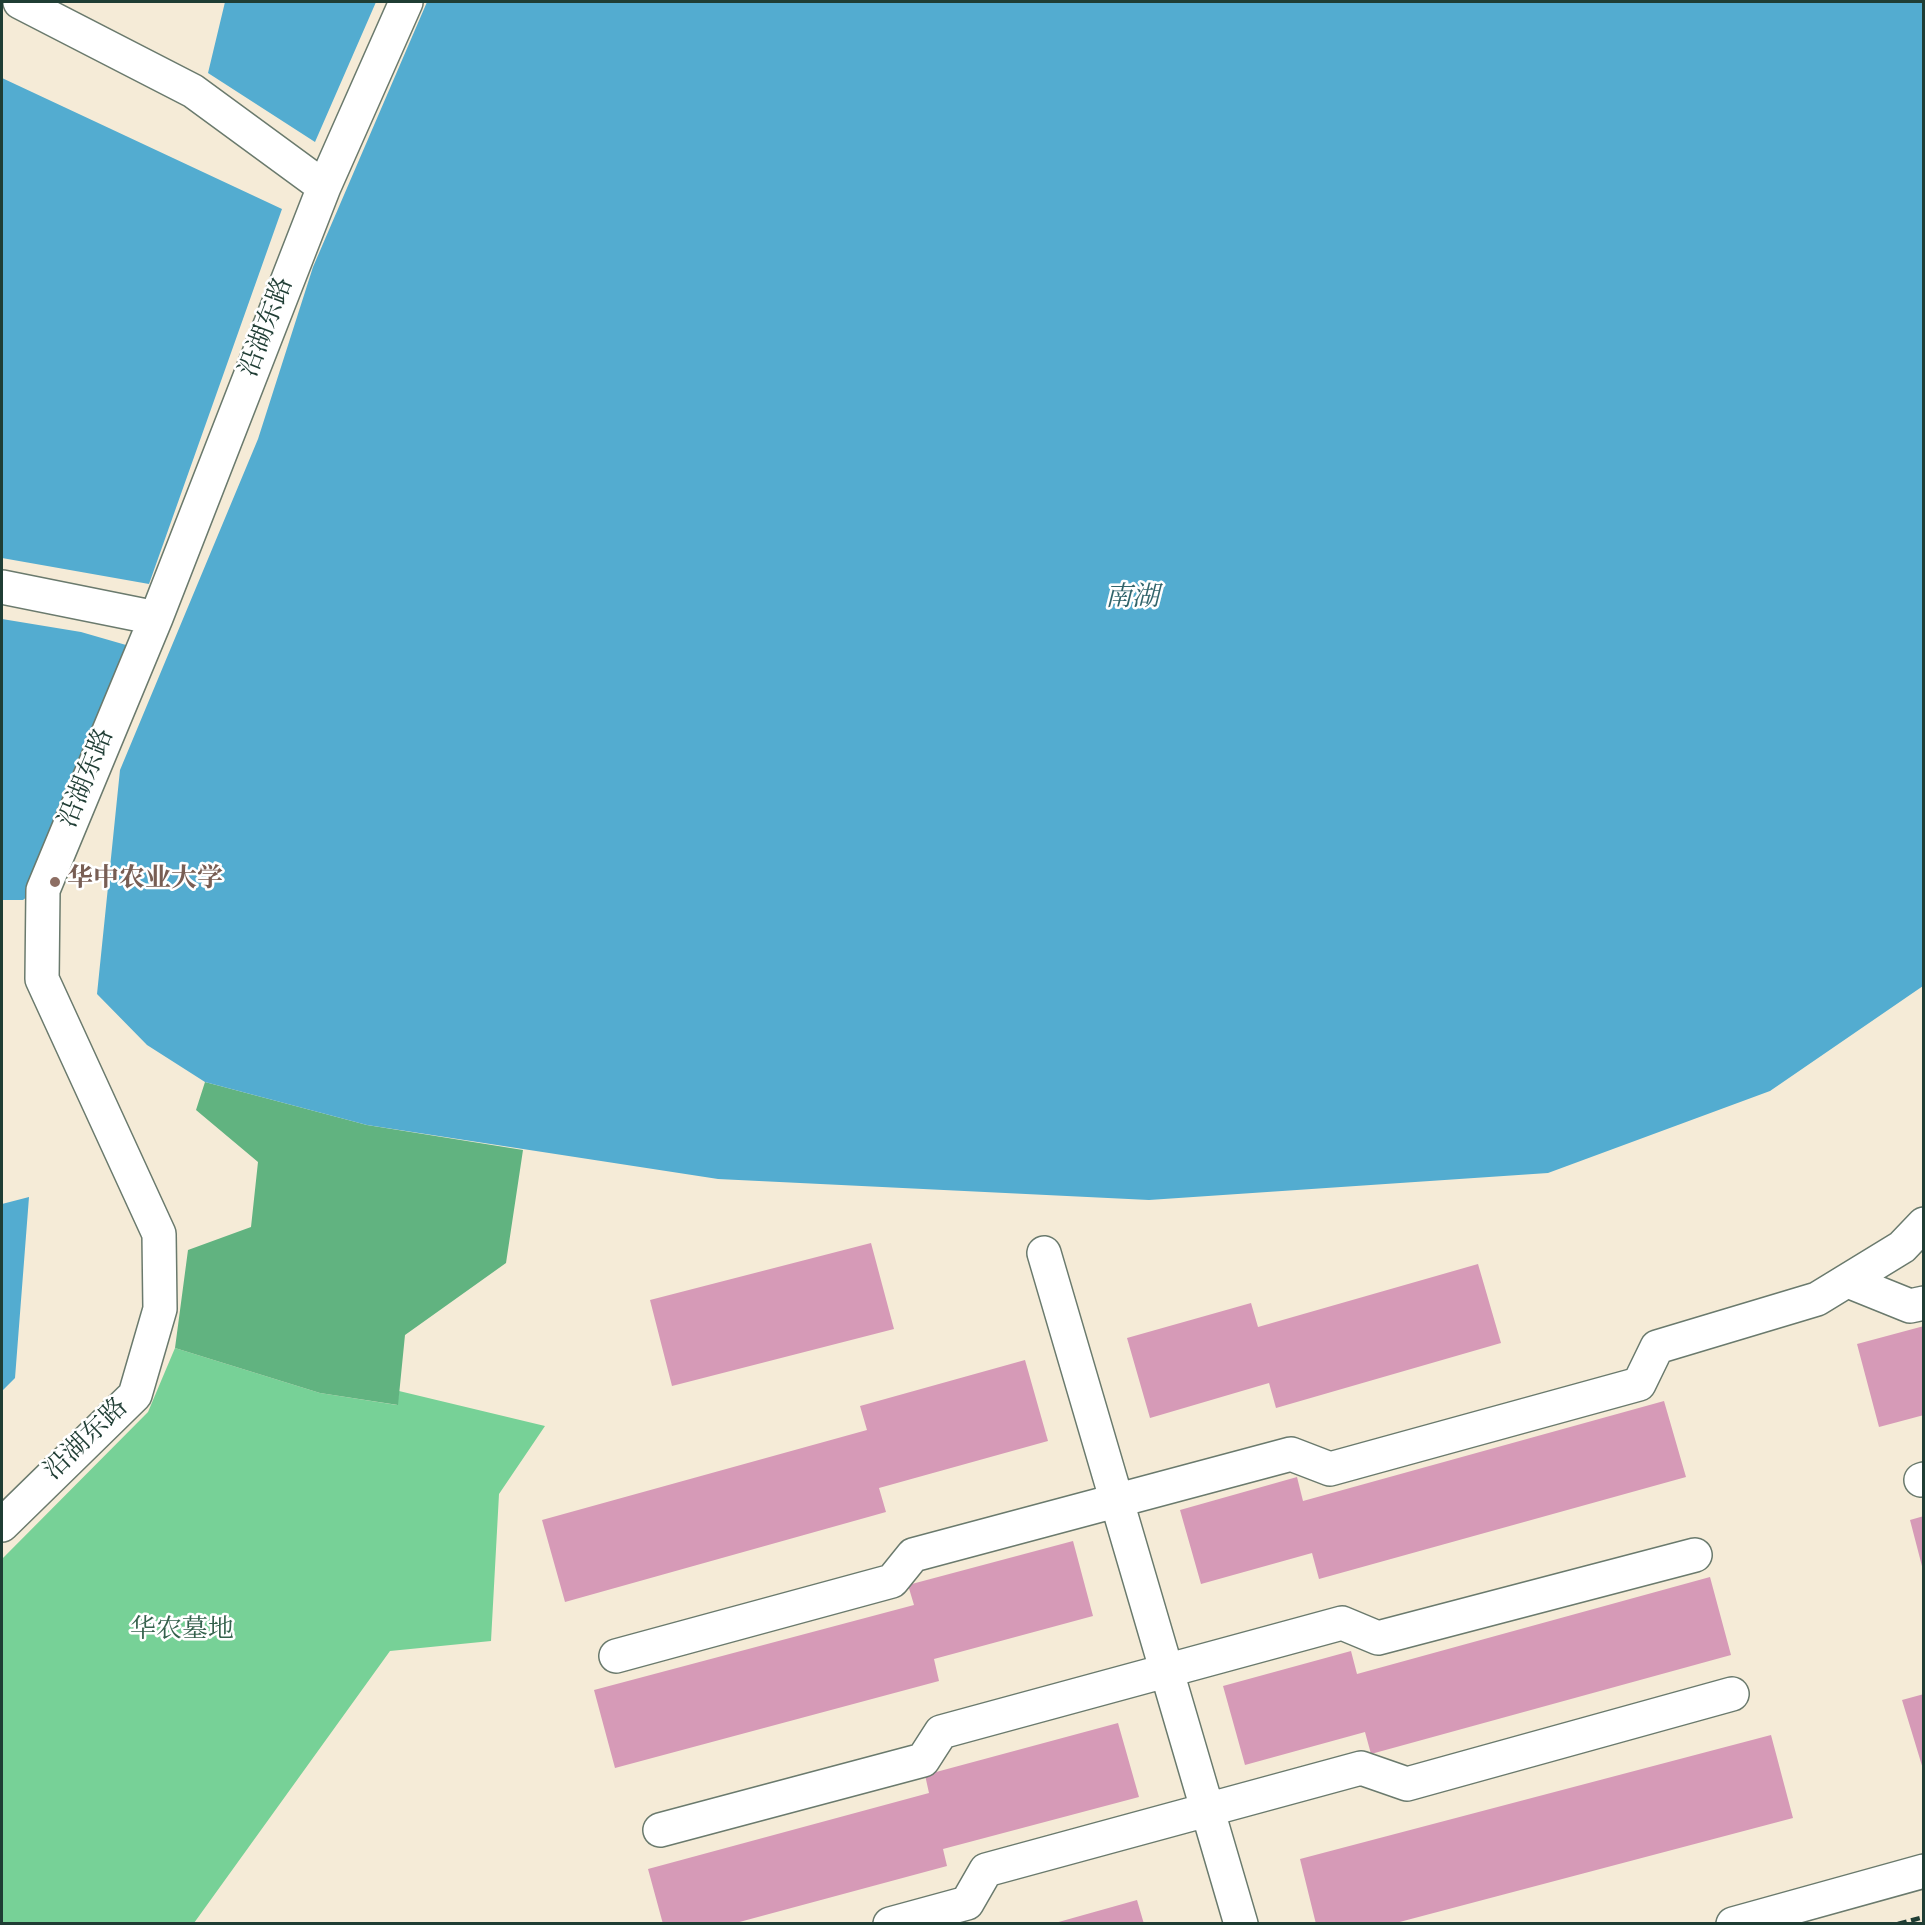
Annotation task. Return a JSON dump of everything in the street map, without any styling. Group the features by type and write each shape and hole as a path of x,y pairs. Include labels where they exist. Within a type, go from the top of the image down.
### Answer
{"street":[{"path":"20,2 194,92 324,187"},
{"name":"沿湖东路","path":"2,1525 135,1395 160,1309 159,1234 42,979 43,890 156,618 324,187 406,2"},
{"path":"2,587 156,618"},
{"path":"616,1656 892,1581 913,1555 1291,1454 1330,1469 1639,1384 1657,1347 1818,1299 1902,1247 1923,1224"},
{"path":"1044,1253 1115,1501 1241,1923"},
{"path":"1848,1281 1910,1306 1923,1303"},
{"path":"660,1830 923,1760 941,1732 1342,1623 1378,1638 1695,1556"},
{"path":"890,1923 967,1903 986,1870 1207,1809 1361,1768 1407,1784 1732,1694"},
{"path":"1733,1923 1923,1871"}],"green space":[{"path":"205,1082 367,1125 523,1150 506,1263 405,1335 398,1405 320,1393 175,1348 188,1250 251,1227 258,1162 196,1110"},
{"name":"华农墓地","path":"175,1348 320,1393 397,1405 399,1391 545,1426 499,1494 491,1641 390,1651 194,1923 2,1924 2,1559 148,1412"}],"water":[{"path":"225,2 376,2 315,142 208,73"},
{"name":"南湖","path":"427,2 1923,2 1923,986 1770,1091 1548,1173 1149,1200 718,1179 367,1125 205,1082 147,1045 97,994 120,770 258,439 313,267"},
{"path":"2,78 282,209 149,584 2,558"},
{"path":"2,619 81,632 133,647 28,896 23,900 2,900"},
{"path":"29,1197 15,1378 2,1391 2,1204"}],"building":[{"path":"871,1243 894,1329 672,1386 650,1300"},
{"path":"1478,1264 1501,1343 1276,1408 1269,1383 1150,1418 1127,1338 1251,1303 1258,1327"},
{"path":"1924,1326 1924,1415 1879,1427 1857,1344"},
{"path":"1025,1360 1048,1441 879,1488 886,1512 565,1602 542,1520 867,1430 860,1406"},
{"path":"1664,1401 1686,1477 1319,1579 1312,1553 1201,1584 1180,1510 1297,1477 1303,1501"},
{"path":"1924,1516 1924,1570 1923,1570 1910,1520"},
{"path":"1073,1541 1093,1616 934,1659 939,1681 615,1768 594,1690 914,1605 908,1585"},
{"path":"1710,1577 1731,1655 1371,1754 1365,1732 1245,1765 1223,1686 1351,1651 1357,1674"},
{"path":"1924,1694 1924,1769 1923,1769 1902,1700"},
{"path":"1118,1723 1139,1797 943,1849 947,1866 732,1924 663,1924 648,1869 929,1793 925,1775"},
{"path":"1771,1735 1793,1818 1392,1924 1316,1924 1300,1859"},
{"path":"1137,1900 1144,1924 1055,1924 1055,1923"}],"railway":[{"path":"1898,1924 1924,1917"}],"place":[{"name":"华中农业大学","path":"55,882"}]}
